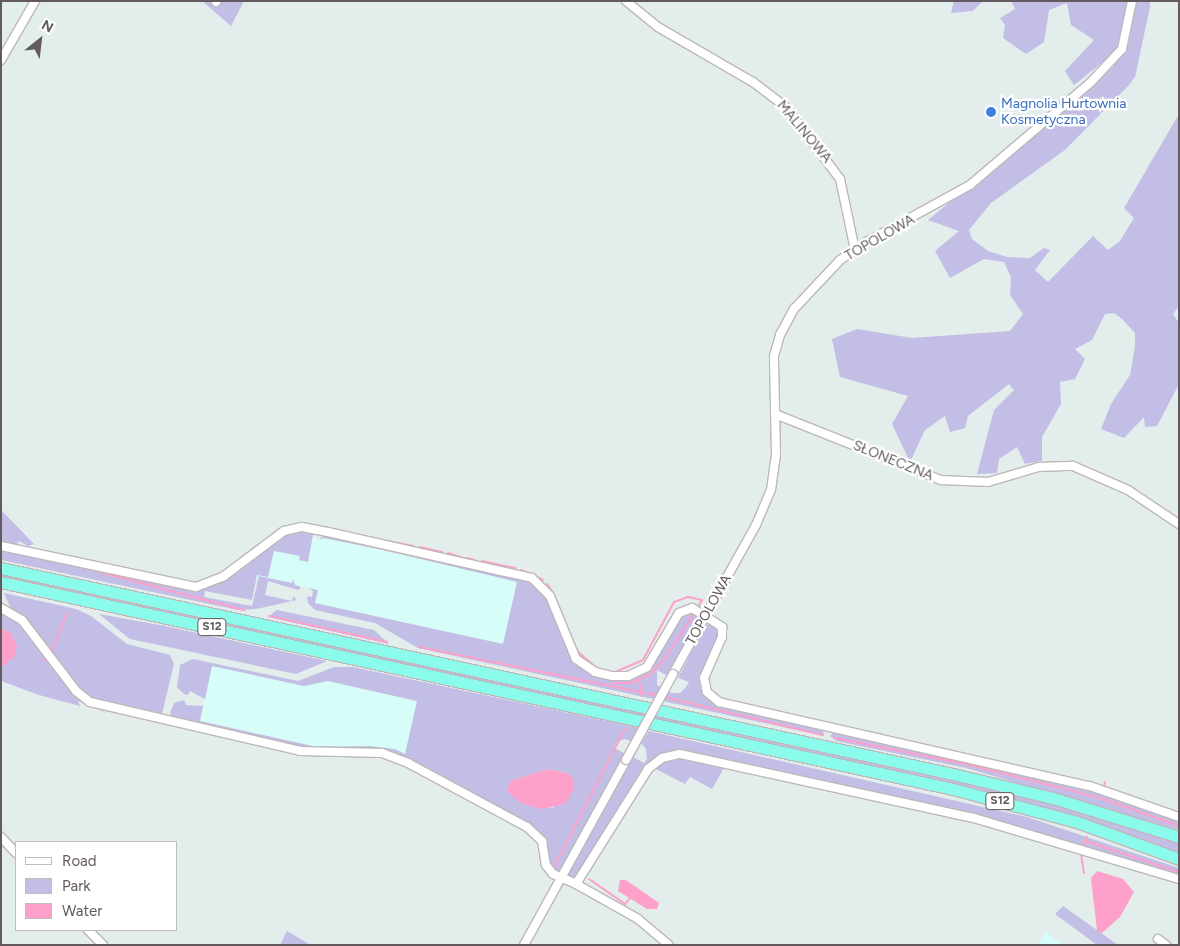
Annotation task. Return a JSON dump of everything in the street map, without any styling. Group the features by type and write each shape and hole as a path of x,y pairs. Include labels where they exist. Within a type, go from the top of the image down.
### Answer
{"highway":[{"name":"S12","path":"1,568 952,774 1053,798 1179,837"},
{"name":"S12","path":"1,582 953,789 1077,822 1179,859"}],"street":[{"path":"1,60 35,1"},
{"name":"MALINOWA","path":"626,1 663,30 753,82 786,108 838,175 846,195 855,250"},
{"name":"TOPOLOWA","path":"560,878 759,519 771,490 776,459 773,368 782,331 815,284 855,250 970,185 1091,82 1120,52 1127,33 1132,1"},
{"name":"SŁONECZNA","path":"775,414 941,480 988,482 1044,466 1073,466 1120,485 1179,524"},
{"path":"1,546 196,587 220,579 284,531 302,527 328,532 532,578 550,596 576,659 595,672 613,676 628,676 646,667 683,609 692,608 720,624 722,630 704,678 707,692 719,702 1119,795 1179,817"},
{"path":"1,608 22,620 76,691 90,702 300,751 370,752 394,756 532,830 542,841 548,869 560,878 576,884 638,919 669,945"},
{"path":"576,884 648,769 662,758 680,754 962,815 1179,879"},
{"path":"1,837 15,852"},
{"path":"524,945 560,878"},
{"path":"89,931 102,945"},
{"path":"1158,939 1166,945"}],"shaded area":[{"path":"311,534 319,540 322,538 344,542 517,581 504,644 315,603 317,590 253,577 258,557"},
{"path":"212,666 304,686 328,681 418,702 406,755 369,746 317,747 200,721"},
{"path":"1045,931 1064,945 1038,945"}],"green space":[{"path":"202,1 244,1 231,26"},
{"path":"954,1 983,1 973,11 951,13"},
{"path":"1011,1 1129,1 1122,43 1109,57 1074,85 1065,71 1094,40 1071,25 1067,3 1049,10 1044,42 1026,54 1003,38 1005,25 1000,18 1015,9"},
{"path":"1135,1 1150,1 1150,7 1135,77 1065,150 991,203 969,230 972,239 988,251 1007,257 1030,258 1044,248 1050,250 1035,270 1048,282 1093,236 1108,250 1120,241 1134,218 1124,208 1179,114 1179,306 1173,314 1179,323 1179,384 1157,426 1145,427 1144,417 1124,438 1101,429 1111,404 1130,375 1135,346 1135,333 1122,319 1114,313 1105,314 1092,340 1075,349 1085,359 1075,379 1060,382 1061,404 1042,437 1042,461 1025,464 1017,447 999,459 997,473 977,474 994,410 1014,390 1009,384 968,416 965,428 950,432 945,416 925,430 910,462 892,424 908,396 840,377 832,339 857,329 912,338 1010,331 1023,314 1010,295 1011,277 1004,262 984,259 950,278 935,251 959,231 928,220 1112,68 1129,43"},
{"path":"2,511 34,544 28,546 19,541 16,546 1,541"},
{"path":"297,530 311,531 313,535 308,562 299,560 300,556 274,551 268,577 257,575 252,600 205,591 204,597 252,606 259,576 292,583 293,579 295,585 301,587 298,590 268,581 265,595 292,601 293,596 297,600 256,609 238,610 1,560 1,549 195,589 204,588 222,580 282,535"},
{"path":"324,534 532,582 547,598 571,659 588,673 607,679 623,680 641,674 657,659 682,614 689,611 697,613 698,624 668,676 657,670 657,685 672,693 680,693 686,687 689,682 678,678 705,626 711,623 719,634 700,681 708,699 719,706 823,729 824,736 418,648 375,623 315,610 308,603 307,596 312,597 313,591 309,588 318,590 315,603 503,644 517,582 379,549 323,538 319,540"},
{"path":"1,573 1045,801 1179,843 1179,853 1041,807 949,782 1,578"},
{"path":"4,593 76,609 91,616 127,644 170,655 174,664 162,714 157,716 92,700 83,695 22,616 10,607"},
{"path":"1,609 14,616 95,706 107,713 78,701 80,706 39,695 1,681"},
{"path":"277,610 374,630 389,644 268,617"},
{"path":"99,614 165,626 327,661 296,674 130,639"},
{"path":"193,659 298,681 334,667 353,667 639,728 632,741 624,739 616,743 614,748 626,754 560,871 557,872 550,868 545,840 534,828 403,758 315,751 172,718 170,713 174,703 184,700 186,705 203,706 200,721 317,747 369,746 395,749 405,754 417,701 328,681 304,686 212,666 205,699 190,691 188,695 184,694 177,687 180,665","holes":["548,769 567,773 553,808 529,806 510,781"]},
{"path":"649,731 1027,817 1179,868 1179,875 968,812 681,751 659,755 642,771 581,873 573,880 568,874 633,757 644,763 647,759 646,749 641,743"},
{"path":"834,731 1107,794 1179,820 1179,830 966,768 836,741 830,736"},
{"path":"677,757 725,766 712,789 690,777 685,784 654,768"},
{"path":"1063,906 1118,945 1097,945 1055,914"},
{"path":"287,931 309,944 309,945 280,945"}],"water":[{"path":"1,628 11,633 17,646 14,657 1,668"},
{"path":"548,769 567,773 574,779 574,789 565,804 543,809 529,806 519,802 507,791 510,781"},
{"path":"1097,871 1123,879 1134,892 1120,917 1102,933 1097,931 1091,878"},
{"path":"620,880 626,880 659,903 657,909 647,909 618,891"}],"waterway":[{"path":"388,541 414,546"},
{"path":"420,547 442,552"},
{"path":"448,553 461,557"},
{"path":"467,558 475,560"},
{"path":"482,561 515,568"},
{"path":"77,566 244,610"},
{"path":"521,570 543,580"},
{"path":"547,584 553,593"},
{"path":"615,672 643,660 674,602 688,597 702,600 697,609"},
{"path":"556,599 562,615"},
{"path":"51,653 67,613"},
{"path":"613,683 631,683 650,674 665,659 694,613"},
{"path":"269,616 387,642"},
{"path":"419,647 659,696"},
{"path":"576,650 598,669"},
{"path":"41,660 48,656"},
{"path":"604,670 608,671"},
{"path":"639,679 641,696"},
{"path":"664,697 822,735"},
{"path":"554,867 625,729"},
{"path":"835,738 965,764 1100,798 1179,826"},
{"path":"1104,786 1105,782"},
{"path":"1084,845 1087,837"},
{"path":"1085,841 1179,872"},
{"path":"1081,854 1084,873"},
{"path":"589,879 625,904 630,898"}],"place":[{"name":"Magnolia Hurtownia Kosmetyczna","path":"991,112"}]}
